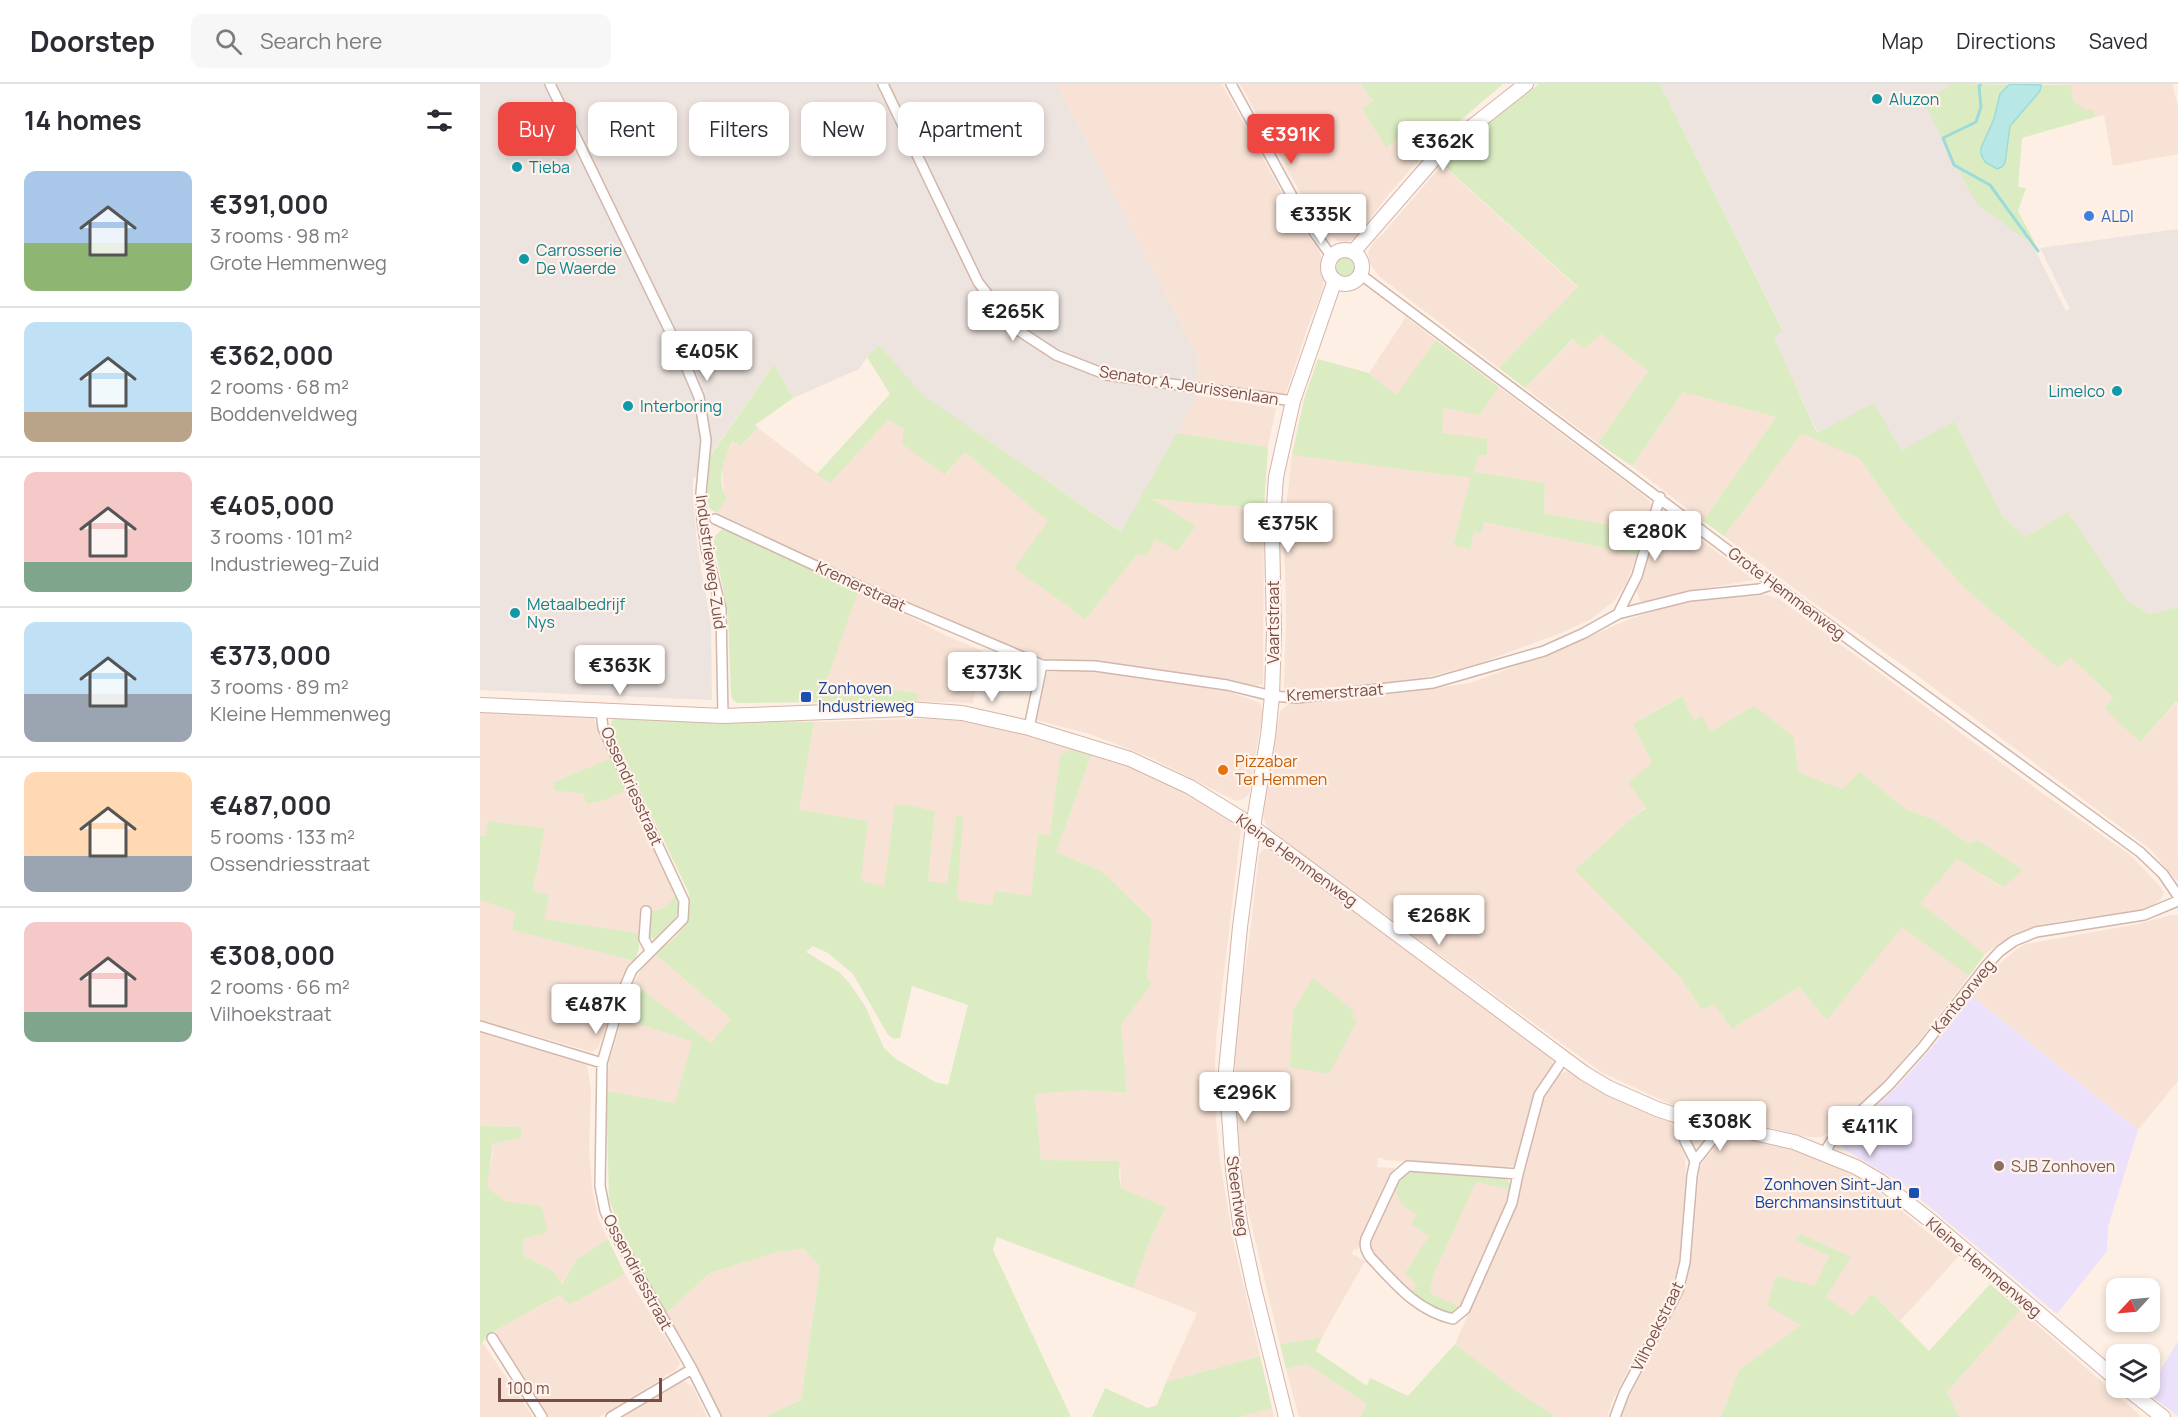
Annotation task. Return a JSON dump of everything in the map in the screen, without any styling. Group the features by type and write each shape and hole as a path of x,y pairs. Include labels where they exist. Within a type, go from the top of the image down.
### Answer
{"street":[{"name":"Industrieweg-Zuid","path":"550,84 680,352 699,397 706,440 701,493 702,519 706,548 721,609 723,716"},
{"name":"Senator A. Jeurissenlaan","path":"883,84 978,282 1013,327 1056,355 1107,375 1293,401"},
{"path":"1231,84 1304,218 1332,256"},
{"path":"1353,252 1441,151 1526,84"},
{"path":"1344,250 1353,252 1361,264 1360,274 1349,283 1335,280 1329,272 1329,261 1332,256 1344,250"},
{"name":"Grote Hemmenweg","path":"1360,274 1773,584 2140,852 2163,874 2178,896"},
{"name":"Vaartstraat","path":"1252,827 1268,736 1272,696 1274,631 1272,534 1276,477 1293,401 1335,280"},
{"path":"1618,614 1637,576 1660,497"},
{"name":"Kremerstraat","path":"715,519 900,604 1042,664 1095,666 1227,685 1272,696 1297,698 1433,683 1544,651 1618,614 1690,596 1759,589 1773,584"},
{"path":"1029,728 1042,664"},
{"name":"Kleine Hemmenweg","path":"480,705 723,716 846,710 934,710 962,713 1029,728 1130,759 1190,787 1252,827 1564,1058 1610,1088 1681,1117 1794,1142 1857,1167 1897,1194 2106,1371"},
{"name":"Ossendriesstraat","path":"601,711 603,728 684,901 683,919 632,970 602,1063 600,1186 604,1211 692,1369 716,1417"},
{"name":"Steentweg","path":"1252,827 1228,1035 1227,1093 1240,1223 1286,1417"},
{"name":"Kantoorweg","path":"1824,1153 1836,1134 1888,1086 1916,1054 1987,964 2014,941 2036,932 2144,915 2178,902"},
{"path":"646,911 644,939 650,950"},
{"path":"480,1026 602,1063"},
{"path":"1518,1173 1408,1166 1395,1177 1366,1239 1366,1250 1411,1300 1442,1317 1453,1319 1465,1309 1512,1203 1539,1095 1564,1058"},
{"path":"1681,1117 1685,1141 1695,1161 1723,1126"},
{"name":"Vilhoekstraat","path":"1615,1417 1624,1393 1678,1291 1685,1262 1695,1161"},
{"path":"492,1338 542,1417"},
{"path":"611,1417 692,1369"},
{"path":"2138,1398 2160,1416"}],"shaded area":[{"path":"480,84 1057,84 1199,359 1194,404 1122,532 923,396 879,345 859,369 793,398 774,364 693,480 698,552 711,624 712,700 480,690"},
{"path":"1057,84 1222,84 1298,222 1320,253 1322,261 1324,280 1322,292 1285,396 1196,383 1199,359"},
{"path":"1240,84 1361,84 1373,101 1362,109 1386,147 1399,137 1416,163 1357,236 1348,242 1338,241 1327,233 1310,210"},
{"path":"1660,84 1953,84 1924,101 2035,250 2066,311 2070,309 2040,248 2178,229 2178,607 2150,614 2128,602 2068,512 2025,537 2003,517 1954,421 1901,452 1818,433 1773,336 1783,330"},
{"path":"2059,84 2172,84 2178,106 2178,154 2113,166 2104,115 2095,117 2093,109 2084,109 2073,100 2071,85"},
{"path":"1442,165 1578,288 1499,368 1380,277 1370,264 1368,252 1375,240"},
{"path":"1406,317 1436,340 1396,396 1369,373"},
{"path":"1601,334 1648,371 1598,443 1525,388 1574,339"},
{"path":"1499,387 1643,495 1650,502 1651,507 1644,531 1544,513 1545,483 1473,472 1479,455 1487,456 1442,433 1444,407 1479,415"},
{"path":"1683,392 1776,417 1703,521 1632,466"},
{"path":"1195,395 1276,408 1268,447 1177,433 1194,404"},
{"path":"888,420 904,429 946,475 965,451 1049,521 1068,606 1085,620 1138,553 1155,539 1196,526 1150,499 1264,509 1263,684 1254,686 1128,666 1044,660 863,584 717,513 727,498 724,493 722,468 725,456 734,441 740,446 758,428 830,483"},
{"path":"1802,432 1860,459 1901,518 2058,668 2070,657 2114,697 2140,742 2177,702 2178,882 2150,849 1907,668 1724,536"},
{"path":"1292,455 1472,478 1453,545 1469,550 1474,530 1484,522 1637,555 1626,584 1614,601 1591,619 1564,632 1480,663 1420,679 1358,686 1284,690 1286,617 1284,526"},
{"path":"1668,515 1754,580 1694,590 1652,601 1640,601 1636,588 1657,522 1660,517"},
{"path":"859,590 945,635 982,651 973,703 917,701 918,693 825,682"},
{"path":"1766,595 1779,599 2130,855 2164,893 2160,900 2151,906 2136,911 2033,927 2000,943 1985,954 1919,903 1957,859 2002,887 2023,870 1978,840 1968,843 1933,819 1907,810 1861,773 1842,789 1798,772 1794,737 1710,732 1694,722 1681,696 1633,724 1653,763 1646,807 1630,820 1680,977 1702,1010 1714,1003 1732,1029 1799,987 1827,1020 1902,926 1969,976 1924,1035 1884,1082 1836,1127 1821,1137 1808,1137 1670,1104 1601,1072 1270,831 1265,823 1263,813 1280,711 1289,704 1341,701 1470,683 1562,649 1627,620 1669,606 1715,598"},
{"path":"1096,671 1227,691 1260,703 1263,711 1249,794 1236,801 1149,757 1090,734 1036,720 1044,676 1049,672"},
{"path":"480,711 593,717 611,758 554,782 583,794 587,804 606,800 623,791 625,787 675,893 669,905 655,911 642,911 638,933 544,919 533,892 545,828 488,821 486,836 480,836"},
{"path":"946,718 987,724 1074,747 1060,756 1050,836 1038,835 1031,897 996,891 992,905 957,900 962,817 956,817 947,884 928,881 935,813 884,888 861,880 799,810 814,722"},
{"path":"1092,753 1151,773 1177,785 1235,821 1241,829 1216,1039 1214,1097 1220,1161 1233,1240 1260,1356 1166,1382 1197,1313 1133,1288 1148,1245 1166,1207 1121,1188 1120,1161 1041,1160 1035,1094 1083,1090 1127,1093 1121,1025 1151,983 1147,979 1152,920 1103,872 1056,852"},
{"path":"1268,849 1550,1054 1553,1061 1551,1069 1535,1093 1514,1166 1378,1158 1377,1167 1395,1168 1357,1250 1354,1249 1352,1254 1365,1261 1322,1337 1280,1344 1243,1189 1235,1110 1235,1033 1259,855 1263,850"},
{"path":"480,900 515,912 512,930 635,961 598,1048 592,1052 480,1020"},
{"path":"2178,915 2178,1081 2138,1130 1972,996 1991,971 2026,944 2138,924"},
{"path":"655,954 731,1019 711,1044 634,983 640,971"},
{"name":"SJB Zonhoven","path":"1972,996 2138,1130 2108,1227 2107,1251 2057,1314 1900,1182 1845,1150 1842,1145 1844,1136 1895,1089 1930,1050"},
{"path":"622,1019 693,1041 675,1103 606,1091 609,1062"},
{"path":"480,1030 587,1064 591,1090 589,1148 592,1187 598,1218 608,1239 576,1260 561,1284 552,1270 524,1256 523,1239 541,1206 505,1201 488,1188 493,1154 492,1144 520,1138 522,1127 480,1126"},
{"path":"1569,1070 1669,1120 1682,1145 1685,1157 1686,1175 1677,1271 1668,1295 1611,1404 1607,1417 1556,1417 1517,1392 1455,1344 1515,1208 1544,1095 1558,1075"},
{"path":"1726,1137 1748,1138 1814,1156 1865,1181 1958,1257 1900,1321 1872,1293 1853,1317 1826,1297 1850,1257 1795,1240 1829,1255 1815,1287 1776,1276 1801,1325 1739,1370 1721,1417 1621,1417 1627,1401 1684,1293 1692,1252 1699,1170 1705,1159"},
{"path":"1400,1177 1506,1178 1510,1183 1509,1201 1462,1308 1414,1297 1372,1252 1369,1245 1370,1240"},
{"path":"804,1249 820,1267 801,1400 763,1417 722,1417 665,1314 710,1273 777,1252"},
{"path":"625,1274 674,1351 680,1363 677,1369 599,1417 549,1417 494,1331 561,1295 570,1305"},
{"path":"2020,1310 2106,1385 2106,1398 2120,1398 2142,1417 1959,1417 1947,1392"},
{"path":"2178,1341 2178,1416 2154,1398 2160,1398 2160,1371"},
{"path":"483,1343 533,1417 480,1417 480,1346"},
{"path":"1307,1364 1367,1404 1360,1417 1299,1417 1286,1369"},
{"path":"684,1381 693,1387 707,1417 620,1417 672,1385"},
{"path":"1272,1408 1274,1417 1240,1417"}],"green space":[{"path":"1361,84 1503,84 1436,141 1416,163 1399,137 1386,148 1362,109 1373,101"},
{"path":"1539,84 1660,84 1783,331 1774,337 1817,433 1874,403 1901,451 1954,421 2003,517 2025,537 2068,512 2128,602 2150,614 2178,607 2178,703 2176,702 2140,742 2105,709 2113,697 2070,657 2058,668 1965,588 1901,518 1860,459 1802,433 1724,536 1703,521 1776,417 1683,392 1632,466 1598,443 1648,371 1601,334 1584,349 1573,339 1525,388 1499,368 1578,287 1443,165 1475,132"},
{"path":"1953,84 2071,85 2073,100 2084,109 2093,109 2095,117 2022,138 2018,187 2026,188 2018,211 2035,243 2022,237 1976,203 1923,101"},
{"path":"1342,257 1350,257 1356,263 1356,271 1350,277 1342,277 1336,271 1336,263"},
{"path":"1436,340 1499,387 1479,415 1444,408 1442,433 1487,439 1487,456 1479,455 1474,472 1545,483 1544,513 1644,531 1637,555 1484,522 1481,533 1474,531 1470,550 1453,545 1471,478 1292,455 1304,399 1318,359 1369,373 1396,395"},
{"path":"879,345 924,396 1121,532 1177,433 1268,447 1264,509 1152,499 1196,526 1177,551 1155,539 1146,557 1138,553 1085,620 1014,568 1048,521 965,452 945,475 902,444 904,429 888,420 830,483 817,474 890,394 867,357"},
{"path":"774,364 793,398 755,425 758,428 740,446 733,441 724,462 721,477 723,491 727,498 717,513 710,509 707,497 709,458"},
{"path":"722,529 732,529 762,547 859,590 826,682 918,693 917,701 738,703 734,701 731,696 728,614 714,544 714,537"},
{"path":"1682,696 1694,721 1702,715 1710,732 1754,706 1794,737 1798,772 1842,789 1860,772 1907,810 1933,819 1968,843 1978,840 2023,870 2003,887 1957,859 1920,903 1985,954 1969,976 1902,927 1827,1020 1799,987 1732,1029 1714,1004 1702,1010 1680,977 1575,870 1646,808 1628,782 1652,763 1633,724"},
{"path":"618,716 657,720 814,722 799,810 868,821 861,880 884,887 895,804 921,808 935,812 928,881 947,884 956,816 963,817 957,900 992,905 995,891 1031,896 1038,834 1050,835 1060,756 1074,747 1092,753 1056,852 1103,872 1152,920 1147,979 1152,983 1121,1025 1127,1093 1083,1090 1035,1094 1041,1160 1120,1161 1121,1188 1166,1207 1148,1245 1133,1288 997,1237 993,1250 1071,1417 763,1417 801,1400 820,1267 804,1249 777,1252 710,1273 665,1314 619,1227 609,1199 606,1091 675,1103 692,1041 622,1019 634,983 711,1043 731,1019 655,954 677,935 686,922 689,893 609,727 613,719","holes":["813,946 828,953 853,974 888,1035 894,1039 900,1038 912,986 968,1005 948,1085 935,1082 896,1059 884,1048 865,1006 850,984 839,972 806,952"]},
{"path":"611,758 625,787 624,791 606,800 587,804 583,794 554,790 554,782"},
{"path":"488,821 545,828 533,891 549,895 544,919 638,933 639,947 635,961 512,930 515,912 480,900 480,836 486,836"},
{"path":"675,893 678,908 675,919 654,939 650,938 647,932 649,911 665,906"},
{"path":"1313,978 1354,1011 1351,1015 1357,1021 1329,1074 1290,1067 1293,1011"},
{"path":"480,1126 522,1127 521,1138 492,1144 488,1188 505,1201 541,1206 548,1232 523,1239 524,1256 552,1270 562,1284 576,1260 608,1239 625,1274 570,1305 560,1295 489,1334 480,1346"},
{"path":"1411,1170 1501,1176 1510,1185 1511,1190 1476,1182 1435,1271 1429,1293 1462,1308 1453,1315 1430,1306 1410,1292 1417,1285 1405,1273 1429,1236 1411,1224 1417,1215 1402,1205 1394,1189 1401,1175"},
{"path":"1800,1234 1851,1257 1826,1297 1853,1316 1872,1293 1929,1351 1990,1284 2020,1310 1947,1392 1959,1417 1721,1417 1739,1370 1801,1325 1767,1305 1776,1276 1815,1286 1829,1256 1795,1240"},
{"path":"1322,1337 1316,1351 1367,1386 1370,1378 1408,1396 1455,1344 1518,1392 1556,1417 1360,1417 1367,1404 1307,1364 1286,1369 1280,1344"},
{"path":"1260,1356 1272,1408 1240,1417 1092,1417 1105,1388 1148,1408 1157,1405 1166,1382"}],"water":[{"path":"2010,84 2041,85 2040,91 2010,126 2005,163 1997,169 1985,162 1981,148 1994,119 2000,94"}],"waterway":[{"path":"1981,84 1979,86 1981,107 1976,122 1943,138 1954,165 1990,185 2038,251"}],"place":[{"name":"Aluzon","path":"1877,99"},
{"name":"Tieba","path":"517,167"},
{"name":"ALDI","path":"2089,216"},
{"name":"Carrosserie De Waerde","path":"524,259"},
{"name":"Limelco","path":"2117,391"},
{"name":"Interboring","path":"628,406"},
{"name":"Metaalbedrijf Nys","path":"515,613"},
{"name":"Zonhoven Industrieweg","path":"806,697"},
{"name":"Pizzabar Ter Hemmen","path":"1223,770"},
{"name":"SJB Zonhoven","path":"1999,1166"},
{"name":"Zonhoven Sint-Jan Berchmansinstituut","path":"1914,1193"}]}
